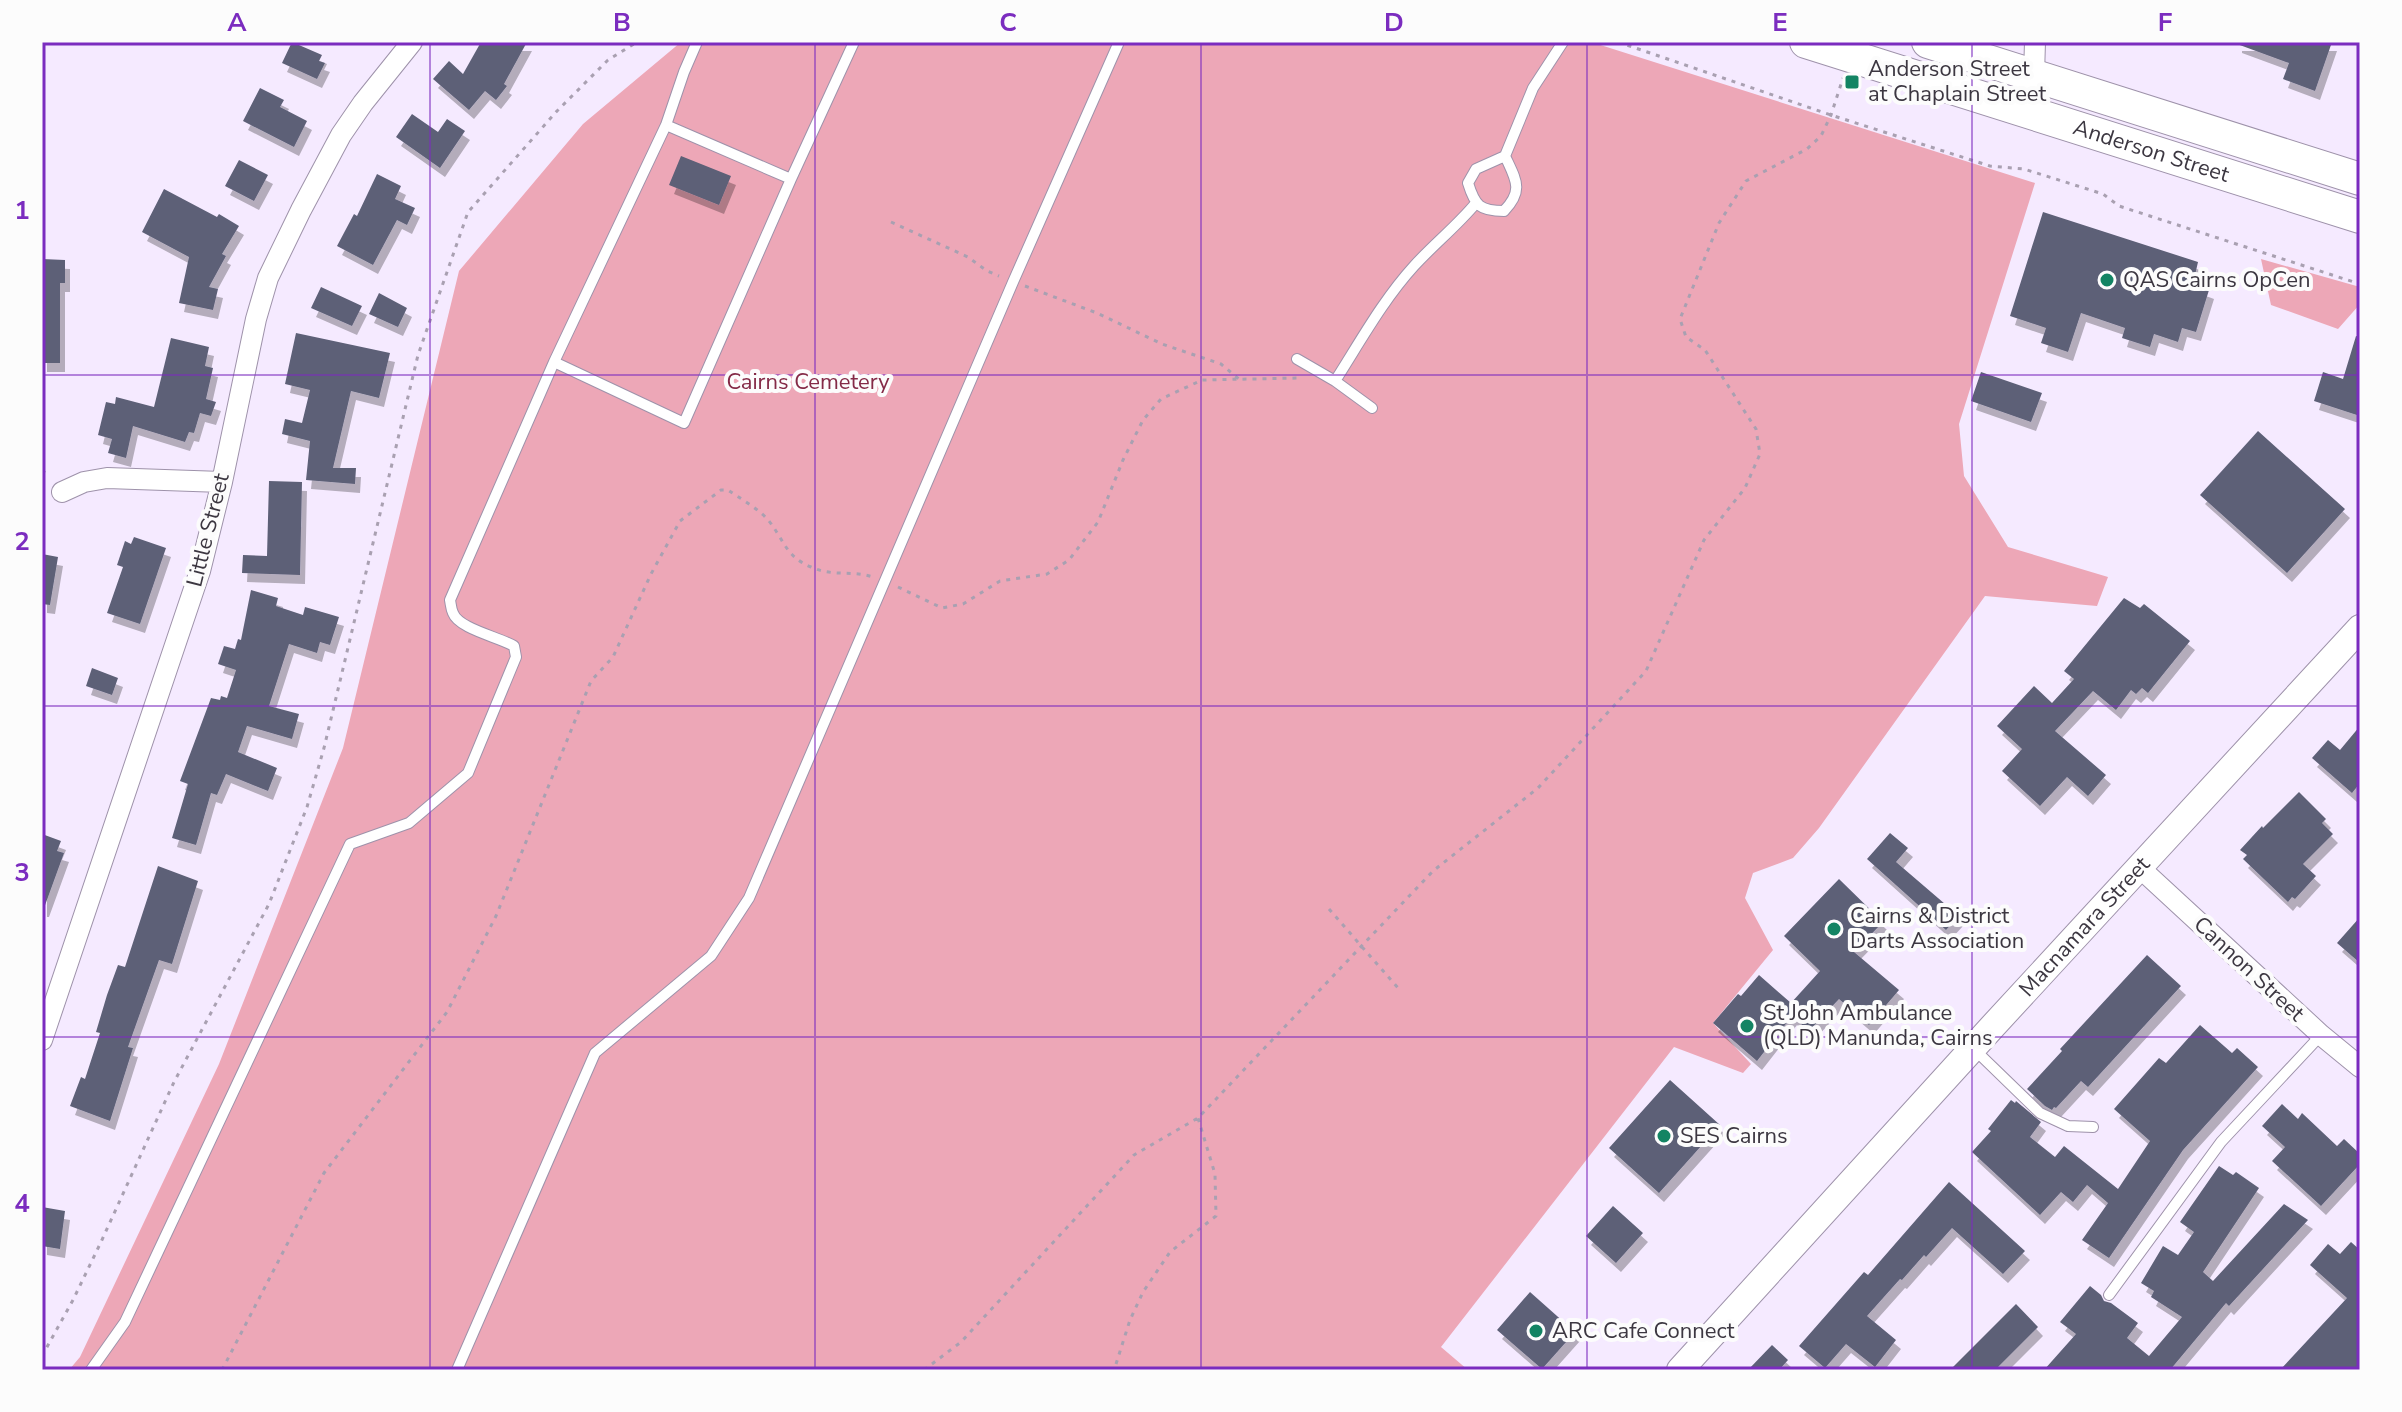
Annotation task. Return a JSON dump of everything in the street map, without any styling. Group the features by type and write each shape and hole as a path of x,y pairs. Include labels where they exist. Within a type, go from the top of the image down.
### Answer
{"main road":[{"name":"Anderson Street","path":"1806,42 2360,217"},
{"name":"Anderson Street","path":"1928,42 1972,49 2034,75 2360,179"}],"street":[{"name":"Little Street","path":"42,1040 200,571 256,319 274,265 346,127 412,42"},
{"path":"2034,75 2035,42"},
{"path":"62,492 84,482 107,478 222,482"},
{"name":"Macnamara Street","path":"1680,1370 2360,628"},
{"name":"Cannon Street","path":"2140,868 2321,1035 2360,1067"}],"lane":[{"path":"91,1370 125,1322 350,844 409,823 468,773 516,657 514,646 501,638 464,625 453,615 450,600 554,362 666,125 697,42"},
{"path":"554,362 684,423 854,42"},
{"path":"457,1370 595,1053 711,956 749,898 1119,42"},
{"path":"1505,156 1518,184 1514,201 1504,211 1486,211 1473,201 1468,183 1476,169 1505,156 1533,88 1563,42"},
{"path":"666,125 791,179"},
{"path":"1335,381 1414,266 1461,222 1476,203"},
{"path":"1297,359 1372,408"},
{"path":"2109,1295 2221,1142 2321,1035"},
{"path":"1973,1047 2040,1113 2068,1126 2093,1127"}],"path":[{"path":"42,1356 101,1242 174,1082 269,904 307,807 418,355 468,212 557,111 608,60 637,42"},
{"path":"1618,42 1990,166 2024,169 2103,194 2119,206 2360,284"},
{"path":"924,1370 961,1342 1134,1155 1198,1118 1433,871 1538,788 1646,671 1704,540 1745,488 1760,454 1756,429 1705,350 1686,337 1680,319 1719,223 1746,181 1807,149 1821,136 1850,56"},
{"path":"891,222 968,257 987,271 1097,313 1162,344 1221,364 1240,380"},
{"path":"222,1370 324,1173 447,1012 496,916 591,681 613,657 651,574 680,521 721,490 728,490 768,520 791,556 811,567 836,575 859,573 885,581 942,608 963,604 1000,581 1047,574 1069,560 1098,522 1143,420 1161,399 1202,380 1298,378 1335,381"},
{"path":"1329,909 1398,988"},
{"path":"1116,1364 1143,1292 1170,1252 1216,1216 1215,1174 1198,1118"}],"green space":[{"name":"Cairns Cemetery","path":"681,42 1591,42 2035,183 1959,424 1964,476 2008,547 2108,577 2097,606 1985,596 1819,828 1793,858 1753,873 1745,898 1773,950 1713,1023 1751,1064 1743,1073 1674,1047 1441,1347 1468,1370 69,1370 80,1357 219,1064 343,748 459,271 583,124"},
{"path":"2261,259 2360,287 2360,304 2338,329 2271,305"}],"building":[{"path":"292,42 322,55 319,61 325,63 317,79 282,63"},
{"path":"481,42 527,42 504,84 507,86 496,100 485,91 469,110 433,79 449,61 463,74"},
{"path":"2237,42 2332,42 2315,91 2283,79 2289,63"},
{"path":"260,88 284,100 280,107 307,121 294,147 243,121"},
{"path":"412,114 438,132 447,119 465,131 440,168 396,137"},
{"path":"681,156 731,176 719,205 669,185"},
{"path":"239,160 268,175 254,201 225,186"},
{"path":"377,174 401,186 395,199 415,208 407,225 397,220 373,265 337,246 354,214 357,216"},
{"path":"164,189 239,226 222,254 226,256 209,287 218,289 213,310 179,303 189,257 142,232"},
{"name":"QAS Cairns OpCen","path":"2043,212 2198,262 2193,284 2209,290 2196,332 2182,328 2178,342 2154,334 2150,347 2122,338 2125,328 2081,313 2068,352 2041,343 2046,328 2010,316"},
{"path":"42,259 65,260 65,283 60,283 60,363 42,363"},
{"path":"321,287 362,306 352,326 311,308"},
{"path":"379,293 407,308 398,327 369,314"},
{"path":"296,333 390,353 379,398 351,391 333,468 356,468 355,484 306,480 310,441 282,434 285,419 302,423 310,390 285,384"},
{"path":"2356,336 2360,337 2360,416 2314,401 2323,372 2343,379"},
{"path":"171,338 209,347 205,366 213,368 206,399 216,402 211,416 200,413 194,433 189,432 185,442 133,426 126,458 108,453 112,439 98,435 106,402 115,404 116,397 154,407"},
{"path":"1981,372 2042,393 2031,422 1971,401"},
{"path":"2258,431 2345,509 2287,573 2200,495"},
{"path":"269,481 302,482 300,575 242,573 243,555 267,556"},
{"path":"134,537 166,548 140,624 107,613 123,567 117,565 125,541 131,544"},
{"path":"42,554 58,557 50,605 42,604"},
{"path":"251,590 278,598 276,606 303,615 305,607 339,617 330,645 320,642 317,653 289,644 269,706 299,714 292,739 247,726 238,752 277,768 268,791 226,774 217,795 211,793 196,845 172,838 188,784 180,781 211,698 227,698 236,670 218,664 224,646 235,649 238,639 241,640"},
{"path":"2124,598 2140,608 2144,604 2190,641 2148,693 2142,688 2136,694 2131,690 2116,710 2093,691 2055,731 2106,775 2088,796 2067,777 2040,806 2002,771 2022,749 1997,726 2034,686 2052,703 2074,679 2064,671"},
{"path":"92,668 118,678 112,695 86,686"},
{"path":"2360,726 2360,783 2352,793 2312,758 2328,740 2340,750"},
{"path":"2299,792 2326,819 2322,823 2333,834 2303,864 2316,876 2295,899 2292,897 2288,902 2243,859 2247,855 2240,850"},
{"path":"1890,833 1908,848 1896,862 1959,916 1946,930 1867,859"},
{"path":"42,834 61,841 57,851 64,853 44,908 42,908"},
{"path":"158,866 198,881 172,964 159,960 128,1047 133,1048 110,1121 70,1106 81,1077 85,1079 100,1033 96,1032 107,995 118,965 125,967"},
{"path":"1839,879 1883,922 1854,952 1899,990 1869,1025 1839,999 1809,1031 1792,1016 1757,1061 1713,1023 1759,975 1791,1003 1820,971 1784,936"},
{"path":"2360,917 2360,963 2337,943"},
{"path":"2147,955 2181,986 2088,1087 2081,1081 2056,1108 2052,1110 2045,1106 2027,1089"},
{"path":"2200,1025 2232,1053 2237,1048 2258,1067 2183,1150 2109,1258 2082,1240 2108,1203 2087,1185 2073,1202 2061,1192 2040,1215 1972,1152 1991,1131 1988,1129 2011,1100 2016,1101 2041,1122 2030,1137 2055,1157 2064,1146 2118,1189 2150,1141 2114,1109 2159,1058 2166,1063"},
{"name":"SES Cairns","path":"1670,1080 1720,1125 1659,1193 1609,1148"},
{"path":"2282,1104 2298,1119 2302,1113 2337,1146 2344,1139 2360,1154 2360,1164 2321,1206 2272,1161 2285,1147 2262,1126"},
{"path":"2219,1166 2233,1175 2236,1172 2259,1188 2203,1272 2213,1281 2284,1204 2308,1220 2229,1306 2226,1303 2170,1370 2044,1370 2076,1334 2060,1322 2090,1286 2104,1301 2138,1323 2127,1338 2149,1356 2182,1317 2151,1297 2154,1291 2141,1283 2163,1246 2178,1255 2194,1232 2180,1222"},
{"path":"1949,1182 2025,1251 2003,1274 1952,1228 1867,1316 1896,1340 1875,1367 1846,1344 1825,1368 1799,1346 1864,1272 1868,1275"},
{"path":"1613,1206 1643,1233 1616,1263 1586,1236"},
{"path":"42,1207 65,1211 60,1249 42,1246"},
{"path":"2351,1242 2360,1250 2360,1370 2280,1370 2347,1298 2310,1265 2328,1244 2340,1254"},
{"name":"ARC Cafe Connect","path":"1530,1292 1575,1332 1542,1369 1497,1330"},
{"path":"2016,1304 2038,1327 1995,1370 1950,1370"},
{"path":"1772,1345 1788,1360 1779,1370 1748,1370"}],"place":[{"name":"Anderson Street at Chaplain Street","path":"1852,82"},
{"name":"QAS Cairns OpCen","path":"2107,280"},
{"name":"Cairns & District Darts Association","path":"1834,929"},
{"name":"St John Ambulance (QLD) Manunda, Cairns","path":"1747,1026"},
{"name":"SES Cairns","path":"1664,1136"},
{"name":"ARC Cafe Connect","path":"1536,1331"}]}
